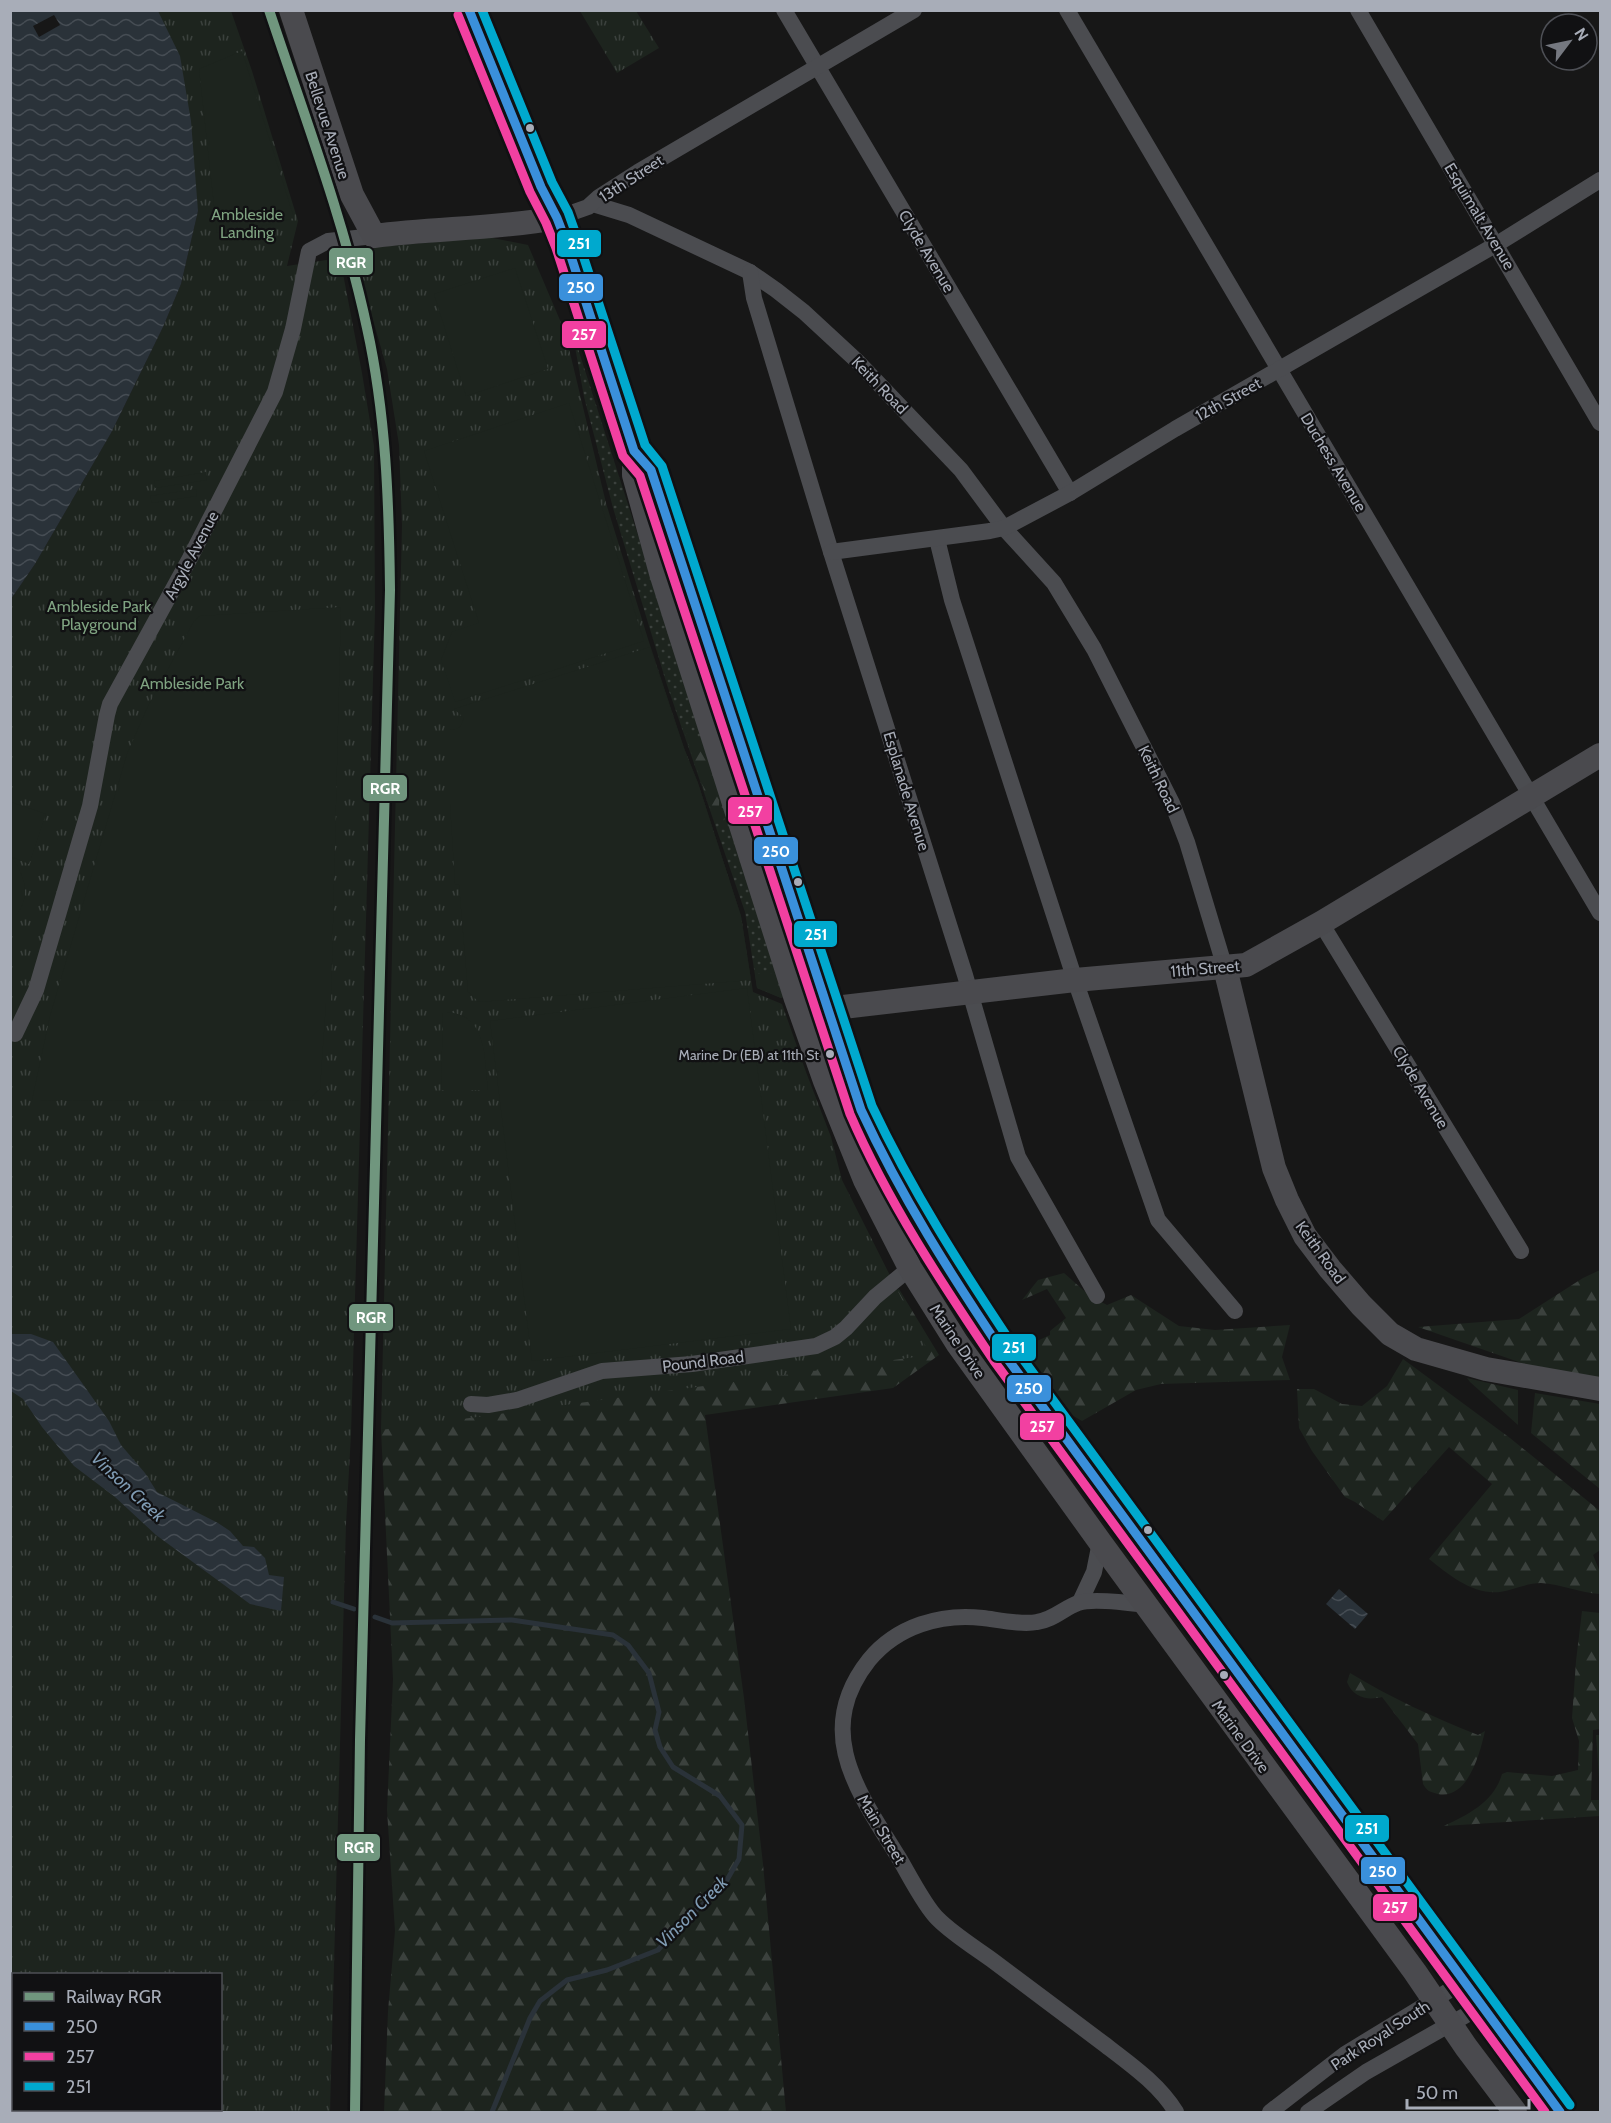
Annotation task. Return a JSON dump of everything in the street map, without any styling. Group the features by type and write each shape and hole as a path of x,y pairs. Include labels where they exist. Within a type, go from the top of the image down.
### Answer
{"main road":[{"name":"Bellevue Avenue","path":"291,10 352,195 374,236"},
{"name":"Marine Drive","path":"469,10 541,187 567,244 634,451 634,475 661,573 796,999 864,1180 910,1268 957,1343 1515,2112"},
{"name":"13th Street","path":"374,236 524,224 557,218"},
{"name":"Marine Drive","path":"634,451 651,470 861,1110 876,1145 910,1209 947,1270 1004,1354 1560,2112"},
{"name":"11th Street","path":"826,1009 1075,980 1225,968 1246,964 1321,923 1600,755"},
{"name":"Keith Road","path":"1225,968 1274,1168 1305,1236 1353,1296 1389,1334 1416,1349 1486,1369 1600,1389"},
{"path":"910,1268 947,1270"}],"street":[{"name":"Clyde Avenue","path":"784,10 1070,492"},
{"name":"13th Street","path":"557,218 593,204 599,197 638,172 914,10"},
{"name":"Duchess Avenue","path":"1067,10 1600,913"},
{"name":"Esquimalt Avenue","path":"1358,10 1600,423"},
{"name":"12th Street","path":"831,552 1004,528 1497,244 1600,180"},
{"name":"Keith Road","path":"593,204 629,215 750,272 804,312 857,361 961,470 1004,528 1054,583 1094,649 1172,803 1187,842 1225,968"},
{"name":"13th Street","path":"314,247 328,241 374,236"},
{"name":"Argyle Avenue","path":"15,1034 36,990 90,806 110,704 188,563 275,392 293,329 306,258 314,247"},
{"name":"Esplanade Avenue","path":"750,272 754,298 831,552 970,992 1018,1157 1097,1296"},
{"path":"937,538 952,600 1075,980 1158,1220 1235,1311"},
{"name":"Clyde Avenue","path":"1321,923 1521,1251"},
{"name":"Pound Road","path":"471,1404 488,1405 517,1400 602,1371 692,1364 816,1346 835,1337 846,1328 875,1297 910,1268"},
{"path":"1080,1602 1094,1572 1100,1542"},
{"name":"Main Street","path":"1146,1605 1080,1602 1056,1616 1036,1623 956,1617 907,1628 873,1655 851,1689 845,1711 844,1749 850,1774 870,1812 937,1918 1124,2059 1157,2087 1176,2112"},
{"name":"Park Royal South","path":"1270,2112 1345,2054 1463,1982"},
{"name":"Park Royal South","path":"1308,2112 1366,2072 1482,2006"}],"green space":[{"name":"Ambleside Park","path":"158,11 231,11 298,221 287,266 340,258 374,446 375,611 330,2112 11,2112 11,599 35,564 111,433 163,327 181,284 198,211"},
{"path":"580,11 636,11 659,48 617,73"},
{"name":"Ambleside Landing","path":"242,51 294,218 247,230 217,233 199,69"},
{"path":"488,237 528,245 565,332 606,503 648,639 741,916 753,992 782,1004 831,1137 842,1180 930,1355 381,1430 402,525 399,445 387,369 356,260 363,251 377,247"},
{"path":"515,268 548,369 466,396 434,294"},
{"path":"572,330 786,996 781,998 757,988 745,912 667,685 613,508 584,397"},
{"path":"569,403 644,641 455,702 441,660 452,632 479,623 424,451"},
{"path":"206,472 207,480 155,488 154,481"},
{"path":"196,489 197,496 152,503 150,496"},
{"path":"341,607 331,1003 326,1003 320,1089 307,1101 32,1100 50,1016 127,754 148,706 194,621 200,616"},
{"path":"650,647 698,783 741,916 751,980 479,1002 468,992 459,885 455,884 450,804 450,730 459,727 464,718 454,709"},
{"path":"688,733 695,740 706,745 719,788 719,808 724,818 723,823 719,824 713,816 685,734"},
{"path":"11,802 46,814 29,864 12,857 21,874 25,890 22,905 11,921"},
{"path":"779,973 786,996 781,998 757,988 755,974"},
{"path":"747,988 791,1329 532,1361 490,1021"},
{"path":"443,1012 458,1014 476,1028 484,1051 488,1090 441,1090"},
{"path":"1600,1270 1600,1378 1536,1368 1418,1327 1519,1319 1583,1278"},
{"path":"1064,1273 1090,1296 1107,1305 1131,1295 1179,1326 1215,1330 1290,1325 1282,1357 1290,1380 1161,1384 1136,1390 1082,1421 1055,1405 1028,1365 1026,1346 1050,1335 1050,1331 1066,1318 1047,1289 1022,1300 1038,1280"},
{"path":"899,1289 939,1355 893,1388 705,1415 744,1698 763,1864 786,2112 384,2112 388,2011 395,1931 387,1810 393,1679 381,1430 533,1401"},
{"path":"1403,1359 1510,1438 1600,1511 1600,1550 1593,1555 1600,1572 1600,1594 1541,1583 1500,1592 1480,1590 1462,1583 1429,1559 1492,1484 1449,1447 1383,1521 1345,1497 1312,1451 1299,1428 1297,1389 1314,1389 1342,1404 1362,1406 1387,1386"},
{"path":"1467,1378 1518,1390 1518,1425 1470,1382"},
{"path":"1535,1393 1600,1404 1600,1489 1531,1433"},
{"path":"1582,1611 1600,1613 1600,1729 1593,1730 1591,1800 1600,1800 1600,1816 1444,1826 1471,1812 1487,1800 1502,1774 1507,1772 1552,1776 1578,1770 1579,1741 1572,1718"},
{"path":"1350,1673 1397,1699 1445,1721 1478,1735 1485,1731 1476,1762 1465,1783 1448,1794 1438,1794 1427,1790 1423,1784 1418,1744 1382,1697 1361,1697 1353,1691 1347,1682"},
{"path":"1596,1735 1600,1735 1600,1794"}],"water":[{"path":"11,11 158,11 180,56 191,121 198,211 181,284 163,327 111,433 35,564 11,599"},
{"path":"11,1334 31,1334 53,1342 109,1421 121,1445 145,1473 157,1492 218,1523 230,1531 243,1546 254,1547 265,1558 269,1575 284,1577 281,1611 250,1604 156,1535 115,1497 74,1466 42,1427 23,1399 11,1391"},
{"path":"1339,1589 1368,1614 1355,1629 1326,1604"}],"pier":[{"path":"54,15 60,25 39,37 33,26"}],"waterway":[{"name":"Vinson Creek","path":"333,1602 354,1609"},
{"name":"Vinson Creek","path":"375,1617 392,1623 512,1620 613,1635 628,1645 649,1673 659,1712 655,1730 660,1747 673,1767 720,1796 742,1825 739,1859 724,1885 681,1924 658,1950 607,1970 567,1980 540,2001 530,2018 492,2112"}],"rail line":[{"name":"RGR","path":"269,10 323,168 358,288 378,393 389,524 390,590 360,1740 355,2112"}],"transit line":[{"name":"250","path":"469,10 541,187 567,244 634,451 651,470 861,1110 876,1142 928,1235 1004,1354 1560,2112"},
{"name":"251","path":"482,10 552,182 568,212 645,445 662,466 872,1106 887,1138 939,1229 1014,1347 1570,2105"},
{"name":"257","path":"458,15 530,192 556,248 623,456 640,476 850,1114 881,1179 935,1271 994,1361 1545,2112"}],"place":[{"name":"Marine Dr (EB) at 11th St","path":"830,1054"}],"park label":[{"name":"Ambleside Park Playground","path":"99,615"}]}
